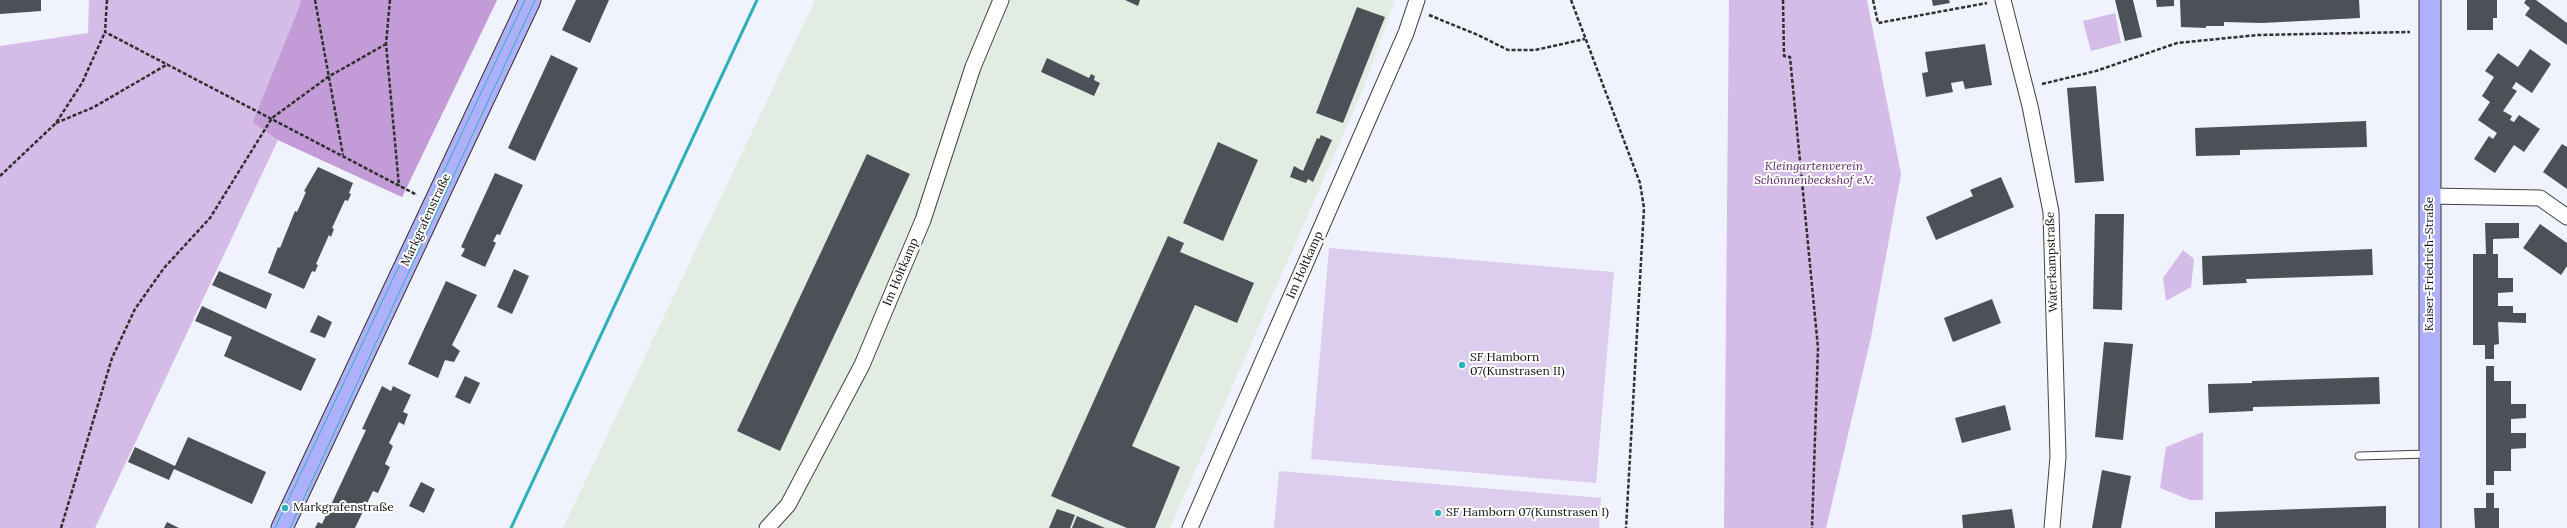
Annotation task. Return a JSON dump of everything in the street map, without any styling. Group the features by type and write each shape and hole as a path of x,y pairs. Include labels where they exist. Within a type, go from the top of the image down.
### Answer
{"street":[{"name":"Markgrafenstraße","path":"282,528 530,0"},
{"name":"Im Holtkamp","path":"767,528 788,505 862,364 923,220 973,67 1001,0"},
{"name":"Waterkampstraße","path":"2003,0 2026,88 2051,212 2058,457 2052,528"},
{"name":"Kaiser-Friedrich-Straße","path":"2430,0 2430,528"},
{"name":"Im Holtkamp","path":"1190,528 1403,40 1415,5"},
{"path":"2430,196 2540,198 2567,217"}],"lane":[{"path":"2359,456 2430,454"}],"path":[{"path":"0,176 56,123 82,83 105,32 107,0"},
{"path":"315,0 343,156"},
{"path":"390,0 386,44 399,186"},
{"path":"1571,0 1584,39 1640,183 1644,208 1626,528"},
{"path":"1783,0 1784,56 1790,57 1818,348 1812,528"},
{"path":"1873,0 1878,23 2003,0"},
{"path":"1415,5 1508,50 1535,50 1584,39"},
{"path":"2026,88 2096,71 2177,43 2258,35 2430,31"},
{"path":"105,32 434,203"},
{"path":"60,528 112,358 135,309 164,268 210,218 272,118 328,77 386,44"},
{"path":"56,123 94,107 168,64"}],"shaded area":[{"path":"300,0 497,0 402,197 278,140 253,122 301,3"},
{"path":"815,0 1395,0 1362,92 1170,528 563,528"},
{"name":"SF Hamborn 07(Kunstrasen II)","path":"1329,248 1614,272 1596,483 1311,459"},
{"name":"SF Hamborn 07(Kunstrasen I)","path":"1279,471 1601,498 1599,528 1274,528"}],"green space":[{"path":"89,0 497,0 402,197 278,140 95,528 0,528 0,46 88,33"},
{"name":"Kleingartenverein Schönnenbeckshof e.V.","path":"1729,0 1867,0 1901,174 1871,337 1826,528 1724,528"},
{"path":"2115,13 2121,43 2091,51 2083,21"},
{"path":"2183,250 2194,259 2191,287 2166,301 2163,278"},
{"path":"2203,432 2203,500 2190,500 2160,488 2166,447"}],"building":[{"path":"0,0 41,0 41,11 0,14"},
{"path":"576,0 609,0 590,43 562,30"},
{"path":"1125,0 1140,0 1138,6"},
{"path":"1932,0 1949,0 1950,3 1933,6"},
{"path":"2115,0 2133,0 2142,37 2125,41"},
{"path":"2156,0 2174,0 2174,6 2157,7"},
{"path":"2180,0 2359,0 2360,18 2262,23 2224,22 2224,26 2206,26 2206,28 2181,27"},
{"path":"2467,0 2497,0 2497,18 2493,18 2493,30 2467,30"},
{"path":"2526,0 2536,0 2567,23 2567,45 2525,15 2530,8 2524,3"},
{"path":"1357,7 1385,17 1343,123 1316,113"},
{"path":"1985,44 1992,85 1965,89 1963,81 1951,83 1953,92 1926,97 1922,73 1928,72 1925,52"},
{"path":"2530,49 2551,64 2532,93 2516,82 2512,88 2517,91 2503,111 2512,116 2510,120 2514,122 2519,115 2540,129 2524,152 2514,145 2495,173 2474,159 2489,136 2493,139 2497,133 2478,120 2490,102 2482,96 2494,77 2485,71 2498,53 2518,67"},
{"path":"551,55 578,68 535,161 508,148"},
{"path":"1047,58 1089,78 1091,74 1095,76 1094,80 1100,83 1094,96 1041,72"},
{"path":"2096,86 2104,181 2075,183 2067,88"},
{"path":"2366,121 2367,147 2240,150 2240,155 2196,156 2195,128"},
{"path":"1321,135 1332,140 1313,182 1308,179 1306,183 1290,177 1294,166 1303,171 1317,138 1319,139"},
{"path":"1218,142 1258,160 1223,241 1183,223"},
{"path":"2562,144 2567,147 2567,189 2543,172"},
{"path":"867,154 910,174 780,451 737,431"},
{"path":"318,167 353,183 348,201 345,200 332,228 334,229 331,237 329,235 316,264 318,265 315,272 312,271 304,289 268,273 278,247 280,248 295,211 297,212 306,192 304,191"},
{"path":"495,173 523,185 500,235 497,234 493,241 496,243 485,267 461,256 465,249 461,247"},
{"path":"2001,177 2014,207 1936,240 1926,217 1973,196 1970,190"},
{"path":"2095,214 2124,214 2122,310 2093,309"},
{"path":"2485,223 2519,223 2519,238 2493,239 2493,254 2498,254 2498,278 2513,278 2513,292 2498,293 2498,306 2513,306 2513,313 2526,313 2526,323 2498,322 2499,344 2494,345 2494,359 2485,359 2485,345 2473,345 2473,254 2486,254"},
{"path":"2540,224 2567,243 2567,266 2561,275 2523,248"},
{"path":"1168,236 1184,243 1180,252 1254,283 1237,323 1195,305 1132,446 1180,467 1155,528 1127,528 1051,496"},
{"path":"2372,249 2373,275 2246,279 2247,283 2203,285 2202,256"},
{"path":"514,269 529,276 512,314 497,307"},
{"path":"219,271 272,294 266,309 212,285"},
{"path":"446,281 477,295 452,345 460,351 454,362 445,360 438,378 408,364"},
{"path":"1992,299 2001,323 1953,342 1944,318"},
{"path":"202,306 316,359 301,391 224,356 232,337 195,321"},
{"path":"318,315 332,322 325,338 310,332"},
{"path":"2104,342 2133,344 2123,440 2095,437"},
{"path":"2486,366 2494,366 2494,381 2511,381 2511,404 2526,404 2526,418 2511,419 2511,433 2526,433 2526,448 2511,449 2511,471 2494,471 2494,485 2486,485"},
{"path":"465,376 480,383 470,404 455,397"},
{"path":"2379,377 2380,404 2253,407 2253,411 2209,413 2208,384"},
{"path":"382,386 391,391 393,386 411,395 403,412 408,414 404,425 399,422 389,443 393,446 385,464 390,467 378,493 373,491 355,528 315,528 318,522 322,524 366,430 362,429"},
{"path":"2005,405 2011,430 1962,443 1955,418"},
{"path":"188,437 266,472 252,504 174,469 169,480 128,462 135,447 175,466"},
{"path":"2102,470 2131,476 2121,528 2092,528"},
{"path":"421,482 435,489 424,513 409,506"},
{"path":"2486,493 2494,493 2494,508 2499,508 2499,528 2475,528 2474,508 2486,508"},
{"path":"2386,506 2386,528 2215,528 2215,512"},
{"path":"1057,509 1075,515 1070,528 1049,528"},
{"path":"2012,509 2015,528 1963,528 1962,515"},
{"path":"1077,516 1105,528 1072,528"},
{"path":"167,522 179,528 164,528"}],"tram line":[{"path":"275,528 525,0"},
{"path":"290,528 535,0"}],"railway":[{"path":"511,528 757,0"}],"place":[{"name":"SF Hamborn 07(Kunstrasen II)","path":"1462,365"},
{"name":"Markgrafenstraße","path":"285,508"},
{"name":"SF Hamborn 07(Kunstrasen I)","path":"1438,513"}]}
